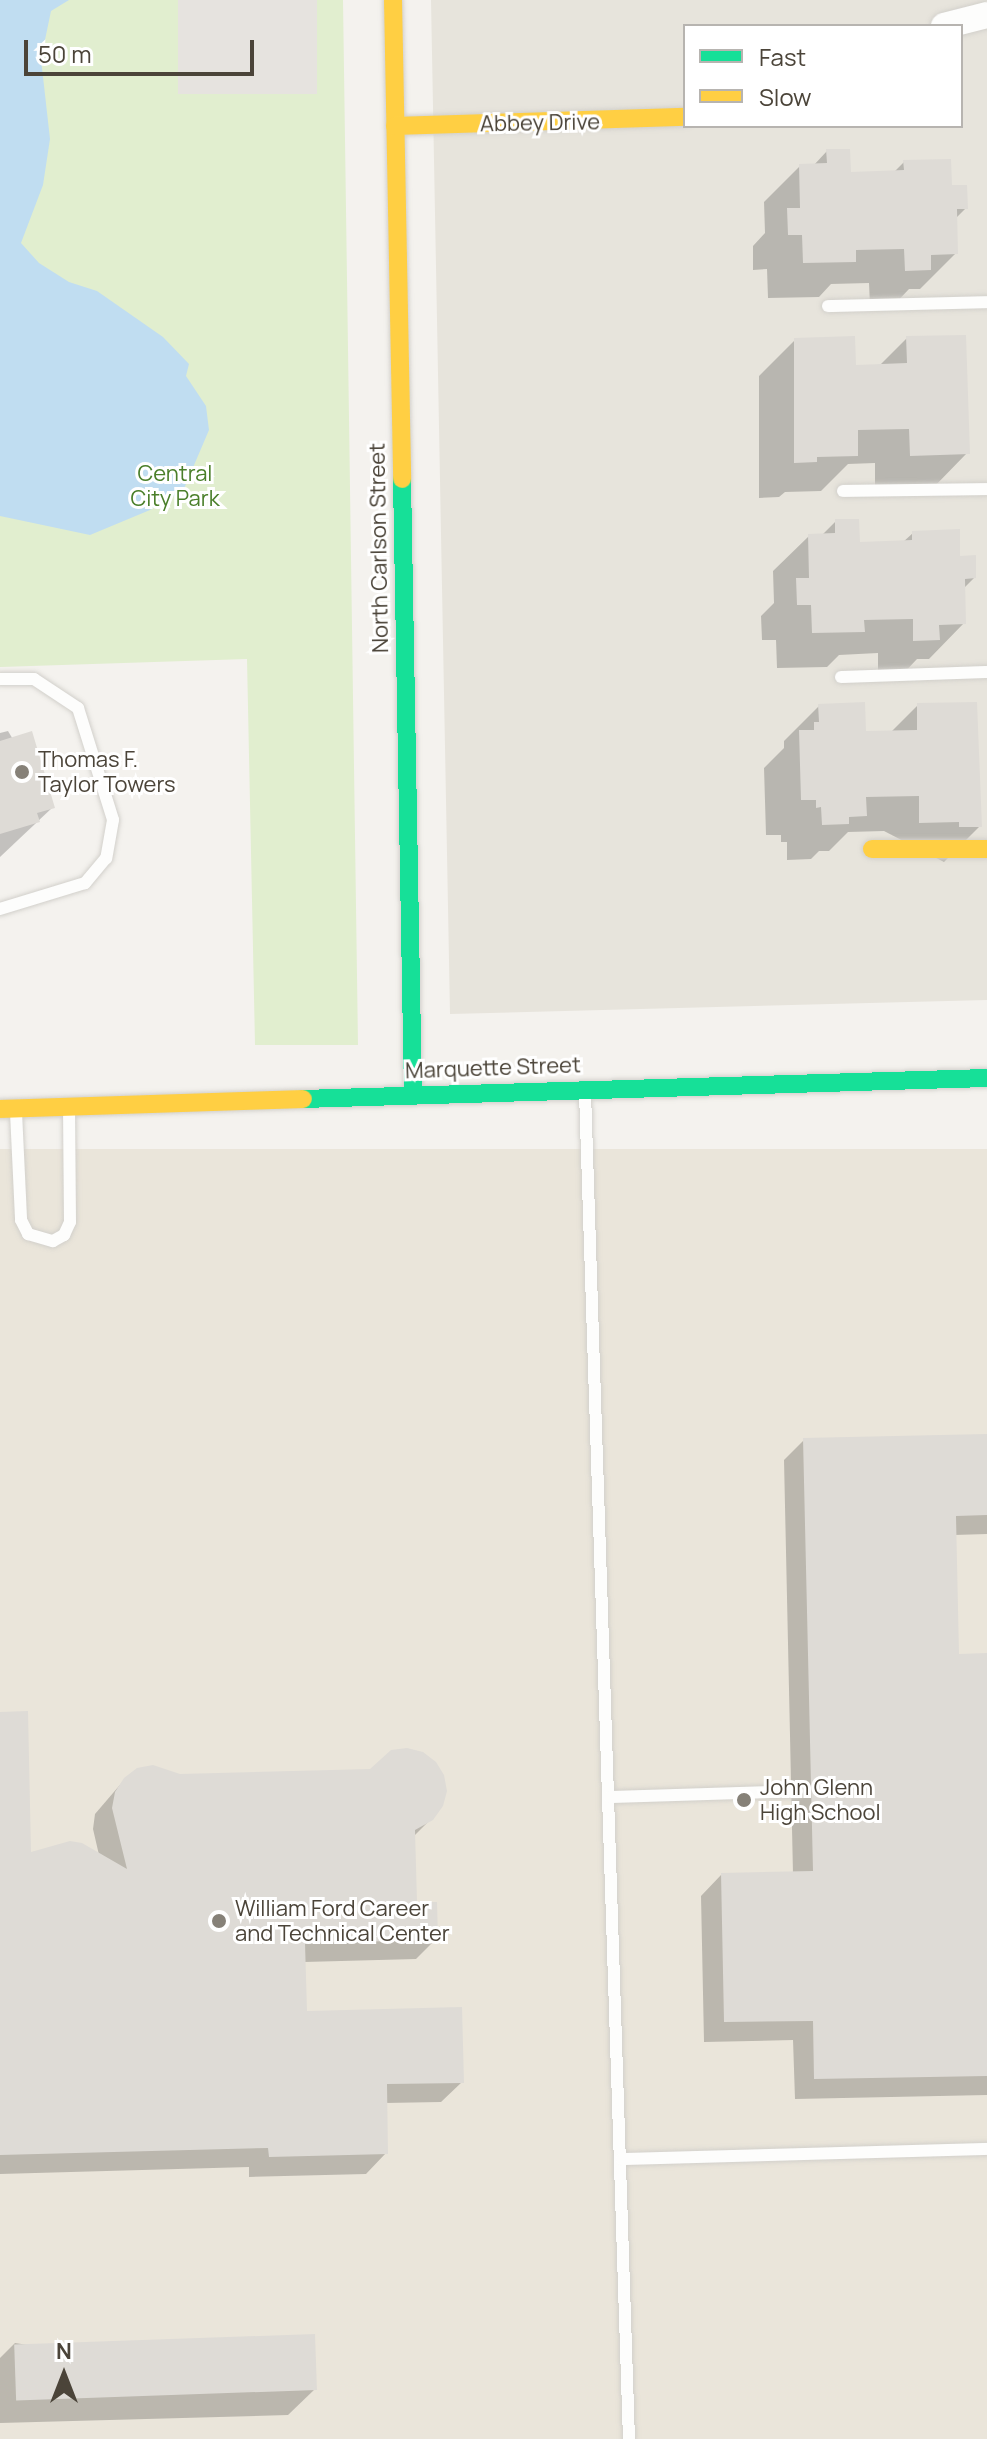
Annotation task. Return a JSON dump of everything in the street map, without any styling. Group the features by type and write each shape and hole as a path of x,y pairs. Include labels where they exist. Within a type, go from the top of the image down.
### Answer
{"street":[{"name":"North Carlson Street","path":"393,0 413,1095"},
{"path":"952,24 987,15"},
{"name":"Abbey Drive","path":"395,126 683,117"},
{"path":"872,849 987,849"},
{"name":"Marquette Street","path":"8,1109 987,1078"}],"lane":[{"path":"828,306 987,302"},
{"path":"843,491 987,489"},
{"path":"841,677 987,672"},
{"path":"0,679 34,679 78,708 113,820 106,858 85,883 0,909"},
{"path":"585,1089 629,2439"},
{"path":"8,1109 21,1220 28,1234 53,1241 64,1235 70,1222 69,1107"},
{"path":"610,1797 797,1791"},
{"path":"622,2159 987,2149"}],"shaded area":[{"path":"178,0 317,0 317,94 178,94"},
{"path":"431,0 987,0 987,1000 450,1014"},
{"path":"0,1149 987,1149 987,2439 0,2439"}],"green space":[{"name":"Central City Park","path":"0,0 343,0 358,1045 255,1045 247,659 0,667"}],"water":[{"path":"0,0 69,0 51,11 41,59 50,139 43,185 21,243 39,263 69,282 97,291 163,337 189,364 186,376 206,406 209,430 183,491 150,510 90,535 0,516"}],"building":[{"path":"826,149 850,149 851,172 904,170 903,160 951,159 952,185 967,185 968,209 957,209 958,254 931,255 931,270 905,271 904,249 856,250 856,262 803,263 802,235 788,235 787,208 800,208 799,164 827,163"},
{"path":"966,335 970,454 910,456 909,429 858,430 858,456 817,457 817,462 794,463 794,338 855,336 856,365 907,363 906,336"},
{"path":"835,519 859,519 860,542 912,540 912,531 960,529 960,556 976,555 976,578 965,579 966,624 939,625 940,640 913,641 913,619 864,620 865,632 812,633 811,605 797,605 796,578 809,578 808,534 835,533"},
{"path":"865,702 866,731 917,730 917,703 977,702 982,827 959,827 959,822 919,823 919,796 866,797 867,816 849,817 849,824 822,825 821,807 816,808 816,800 801,800 799,730 814,730 814,722 819,722 818,704"},
{"name":"Thomas F. Taylor Towers","path":"32,731 55,808 37,813 40,822 0,834 0,741"},
{"path":"987,1434 987,1515 956,1516 959,1654 987,1653 987,2076 814,2079 813,2021 724,2022 721,1873 813,1871 803,1438"},
{"name":"William Ford Career and Technical Center","path":"28,1711 31,1852 70,1841 82,1843 127,1869 112,1808 115,1792 124,1778 137,1768 153,1765 180,1774 370,1769 391,1750 407,1748 423,1752 436,1762 444,1775 447,1791 443,1806 433,1820 415,1830 417,1902 437,1902 438,1940 305,1943 307,2011 462,2007 464,2083 387,2084 388,2154 269,2157 268,2148 0,2155 0,1712"},
{"path":"315,2334 317,2390 16,2400 14,2345"}],"traffic: fast":[{"path":"402,479 413,1095"},
{"path":"303,1099 987,1078"}],"traffic: slow":[{"path":"393,0 402,479"},
{"path":"395,126 683,117"},
{"path":"872,849 987,849"},
{"path":"0,1109 303,1099"}],"place":[{"name":"Thomas F. Taylor Towers","path":"22,772"},
{"name":"John Glenn High School","path":"744,1800"},
{"name":"William Ford Career and Technical Center","path":"219,1921"}]}
